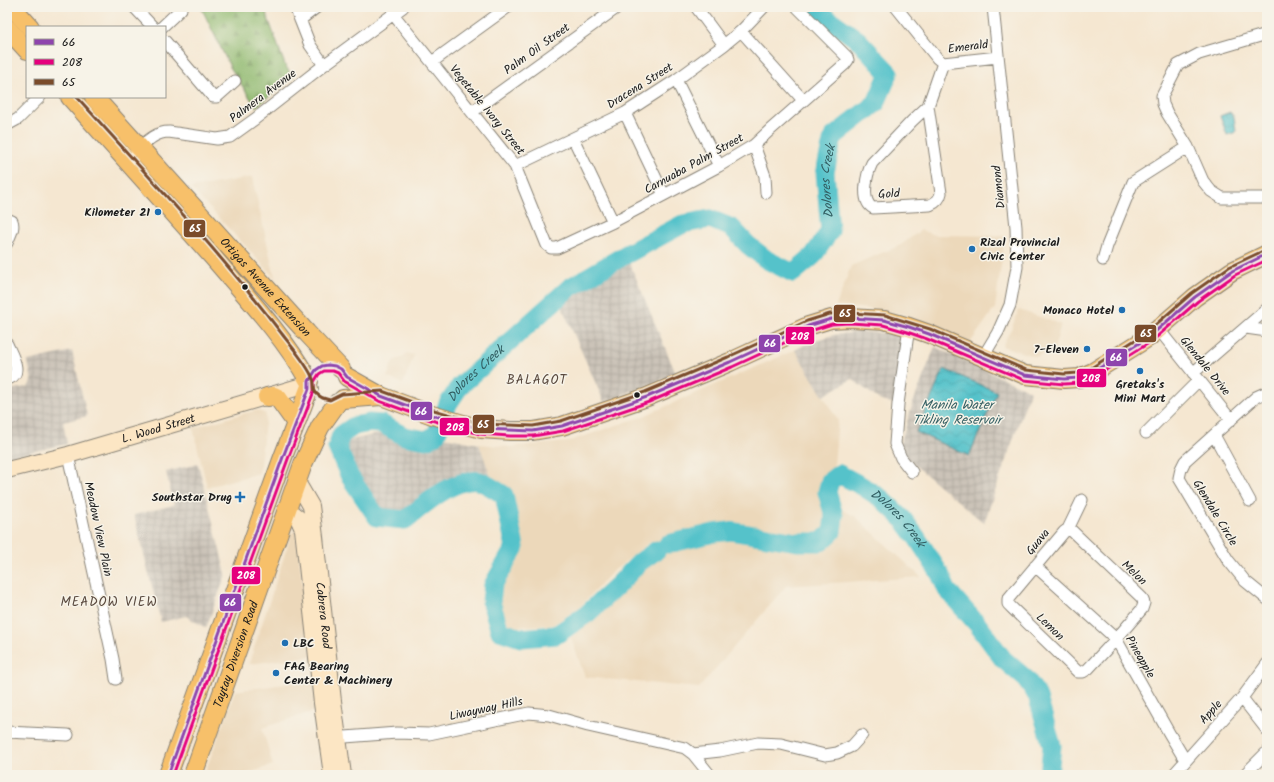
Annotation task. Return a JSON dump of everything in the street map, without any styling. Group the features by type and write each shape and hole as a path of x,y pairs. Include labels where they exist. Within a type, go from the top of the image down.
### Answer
{"main road":[{"path":"12,7 29,26"},
{"path":"7,28 26,49"},
{"name":"Ortigas Avenue Extension","path":"71,98 252,303 288,348 300,366 309,385"},
{"name":"Ortigas Avenue Extension","path":"95,98 344,373"},
{"path":"381,396 340,401 330,405 323,404 312,396 309,385 312,374 316,370 322,366 335,366 381,396 432,415 481,429 533,431 562,426 647,397 723,365 808,326 831,319 850,318 884,320 909,327 1025,375 1064,379 1079,378 1110,362 1148,337 1195,297 1232,271 1267,254"},
{"path":"340,401 348,389 349,383 344,373"},
{"name":"L. Wood Street","path":"7,470 68,455 309,385"},
{"name":"Taytay Diversion Road","path":"168,775 309,385"},
{"path":"267,397 274,396 278,398 297,421 305,414 315,416 320,427"},
{"name":"Taytay Diversion Road","path":"193,775 303,464 320,427 340,401"},
{"name":"Cabrera Road","path":"297,482 310,506 316,537 333,701 332,775"},
{"name":"Cabrera Road","path":"288,510 298,518 302,529 333,738 343,775"}],"street":[{"path":"134,7 152,26"},
{"path":"295,7 310,45 324,66"},
{"path":"300,20 317,7"},
{"name":"Palmera Avenue","path":"127,160 156,135 162,132 217,139 230,137 255,120 403,7"},
{"path":"432,62 508,7"},
{"name":"Palm Oil Street","path":"472,112 618,7"},
{"path":"696,7 724,46"},
{"name":"Dracena Street","path":"515,166 625,113 676,80 724,46 742,31 764,7"},
{"name":"Carnuaba Palm Street","path":"558,248 613,222 754,146 770,130 846,64 848,60 847,57 797,7"},
{"name":"Emerald","path":"896,7 937,58 943,63 998,56"},
{"name":"Diamond","path":"982,358 998,332 1010,305 1017,267 1016,227 993,7"},
{"path":"163,26 181,9"},
{"name":"Vegetable Ivory Street","path":"393,14 515,166 547,245 551,248 558,248"},
{"path":"742,31 804,100"},
{"path":"1267,34 1199,54 1178,65 1162,96 1163,104 1167,113 1188,147 1203,181 1211,191 1222,198 1267,198"},
{"path":"166,42 214,97 218,97 235,81"},
{"name":"Gold","path":"928,106 941,193 940,198 935,203 930,205 874,208 869,206 867,202 866,179 872,163 928,106 943,63"},
{"path":"676,80 719,166"},
{"path":"7,125 18,119 39,98"},
{"path":"625,113 664,195"},
{"path":"573,138 613,222"},
{"path":"754,146 765,176 766,193"},
{"path":"1103,260 1107,246 1133,182 1188,147"},
{"path":"7,243 13,228 9,220"},
{"path":"1146,433 1196,376 1267,310"},
{"path":"909,327 898,404 896,444 901,458 912,472"},
{"name":"Glendale Drive","path":"1160,328 1164,336 1231,420"},
{"path":"1246,328 1267,331"},
{"path":"7,344 16,366 14,376 8,379"},
{"name":"Glendale Circle","path":"1267,392 1256,396 1185,461 1179,478 1228,560 1245,581 1267,599"},
{"path":"1214,435 1250,501"},
{"name":"Meadow View Plain","path":"68,455 116,679"},
{"name":"Guava","path":"1008,598 1068,529 1082,500"},
{"name":"Melon","path":"1068,529 1072,531 1142,598 1144,603 1142,609 1088,669 1083,672 1078,672"},
{"name":"Pineapple","path":"1035,566 1116,639 1186,760"},
{"name":"Lemon","path":"1008,598 1008,604 1078,672"},
{"name":"Apple","path":"1173,775 1242,698 1267,664"},
{"path":"1242,698 1267,730"},
{"name":"Liwayway Hills","path":"333,738 397,733 429,734 529,712 549,715 588,726 685,748 694,754 710,775"},
{"path":"7,732 68,735"},
{"path":"694,754 720,752 758,743 781,744 825,755 837,753 852,746 862,735"},
{"path":"1244,775 1267,752"}],"shaded area":[{"path":"252,177 275,278 191,188"},
{"path":"921,230 934,235 1005,236 995,308 970,343 904,314 836,306 851,266 901,245"},
{"path":"628,259 676,374 604,402 561,305 581,287"},
{"path":"1019,310 1061,324 1054,349 1036,357 1002,346"},
{"path":"858,332 887,333 906,337 896,404 881,401 852,379 823,396 795,350 812,341 834,335"},
{"path":"935,347 1030,391 984,523 898,451 913,403"},
{"path":"795,350 838,420 834,464 821,500 855,516 921,577 786,586 699,688 585,677 571,638 592,618 642,564 658,556 650,542 612,572 580,607 553,625 511,627 497,605 499,590 523,546 507,490 491,477 479,444 510,447 567,442 641,417"},
{"path":"72,351 87,416 63,422 67,444 7,457 7,390 28,387 32,381 28,361"},
{"path":"406,353 414,355 403,384 387,377 393,361 404,357"},
{"path":"257,410 266,414 259,473 207,487 193,428"},
{"path":"387,432 418,447 434,444 444,437 479,444 491,477 475,475 454,479 416,501 405,513 396,516 382,512 360,480 345,454 342,442"},
{"path":"198,464 226,574 206,628 186,616 161,622 134,515 174,505 166,472"},
{"path":"292,532 296,532 311,656 249,664"},
{"path":"314,680 318,710 262,728 273,765 242,775 207,775 205,773 235,691"}],"green space":[{"path":"201,7 264,7 285,65 293,77 256,107 230,67"}],"water":[{"path":"1230,112 1234,117 1236,132 1227,135 1220,116"},
{"name":"Manila Water Tikling Reservoir","path":"944,369 997,392 969,456 916,432"}],"waterway":[{"name":"Dolores Creek","path":"657,550 640,562 587,614 556,635 521,638 500,631 491,602 493,585 515,547 504,495 482,482 469,481 459,483 439,494 405,520 377,517 350,477 337,447 341,435 354,426 369,423 382,424 404,436 426,440 436,435 448,404 460,386 569,288 625,255 683,224 710,219 732,228 748,245 767,260 793,273 813,256 830,231 825,172 833,137 876,103 889,73 858,40 823,15 817,7"},
{"name":"Dolores Creek","path":"668,544 714,533 730,531 797,542 821,542 832,532 834,516 827,492 830,481 839,474 862,486 882,499 902,518 940,574 947,590 978,625 1003,659 1026,679 1037,695 1052,746 1049,775"}],"transit line":[{"name":"65","path":"78,98 182,214 258,303 311,374 315,391 319,396 330,400 342,394 382,391 434,410 482,424 533,426 561,421 645,392 728,357 807,321 830,314 850,313 885,315 930,329 1026,370 1064,374 1078,373 1091,368 1146,333 1192,293 1229,267 1265,250"},
{"name":"66","path":"168,775 309,389 309,381 316,370 322,366 335,366 341,369 347,377 381,396 432,415 481,429 533,431 562,426 647,397 730,362 808,326 831,319 850,318 884,320 929,334 1025,375 1064,379 1079,378 1093,372 1149,337 1195,297 1232,271 1267,254"},
{"name":"208","path":"173,775 314,391 314,382 319,374 324,371 333,371 338,373 344,381 379,401 431,420 480,434 510,436 533,436 563,431 649,402 732,367 810,331 832,324 850,323 883,325 927,339 1024,380 1064,384 1080,383 1096,376 1152,341 1198,301 1235,275 1267,260"}],"place":[{"name":"Kilometer 21","path":"158,212"},
{"name":"Rizal Provincial Civic Center","path":"972,249"},
{"name":"Monaco Hotel","path":"1122,310"},
{"name":"7-Eleven","path":"1087,349"},
{"name":"Gretaks's Mini Mart","path":"1140,371"},
{"name":"Southstar Drug","path":"240,497"},
{"name":"LBC","path":"285,643"},
{"name":"FAG Bearing Center & Machinery","path":"276,673"}],"district":[{"name":"BALAGOT","path":"537,380"},
{"name":"MEADOW VIEW","path":"109,602"}]}
